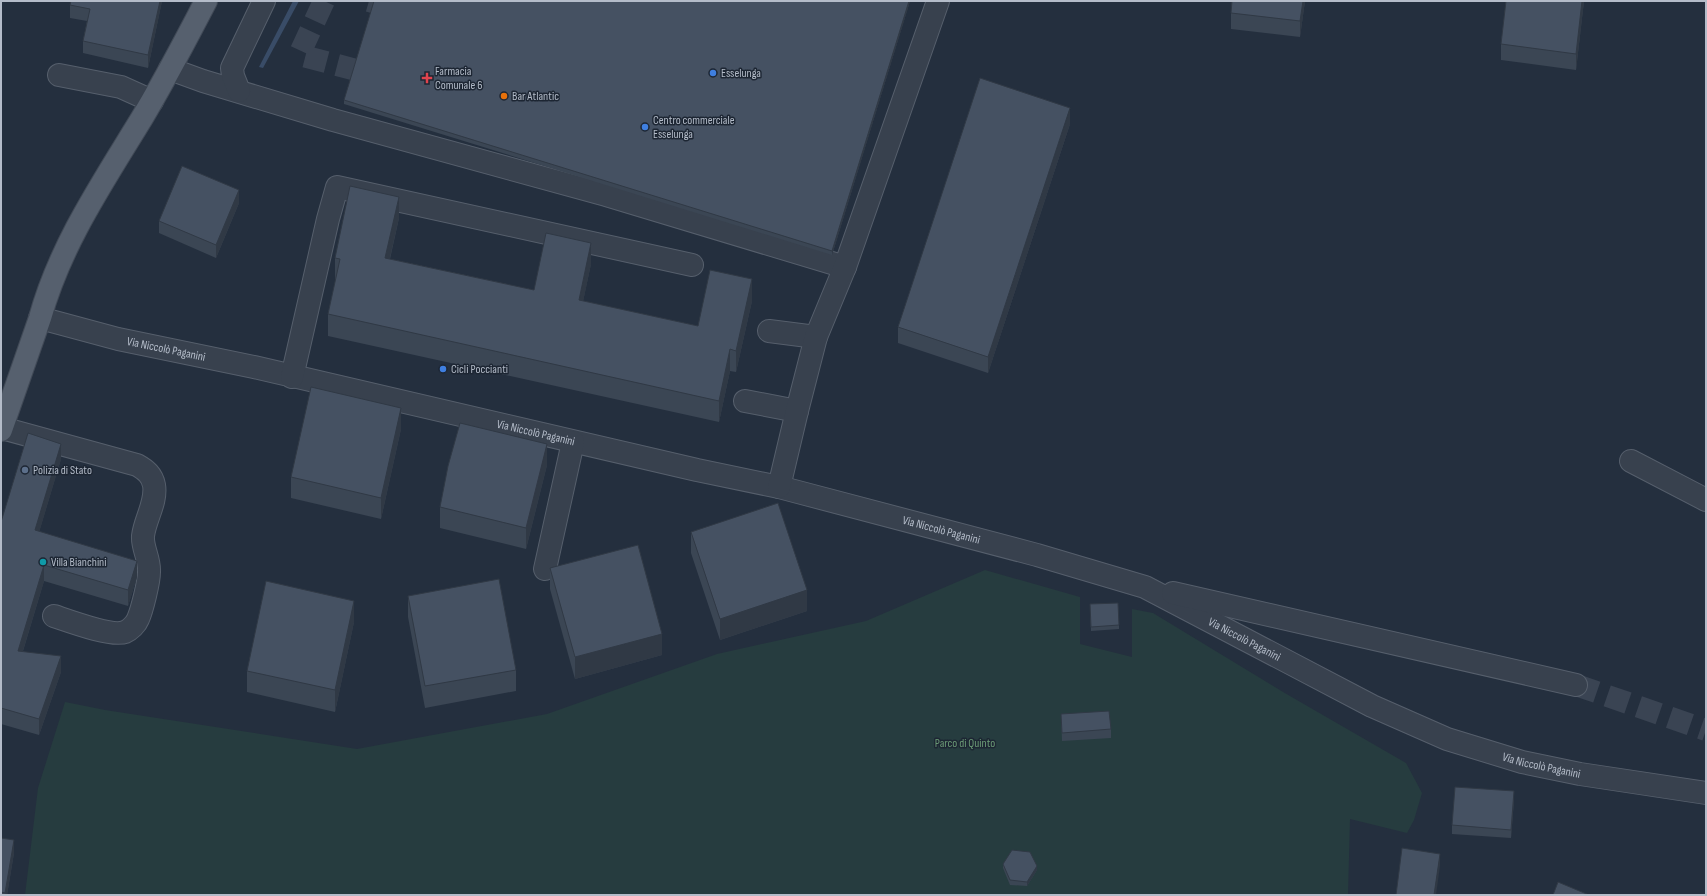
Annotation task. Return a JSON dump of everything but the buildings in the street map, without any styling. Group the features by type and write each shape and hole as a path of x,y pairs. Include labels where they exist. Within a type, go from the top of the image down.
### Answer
{"main road":[{"path":"1,429 45,300 77,226 170,70 206,1"}],"street":[{"path":"239,91 233,76 232,68 264,1"},
{"path":"779,487 816,337 845,267 938,1"},
{"path":"170,70 333,120 607,190 845,267"},
{"path":"60,75 121,87 152,101"},
{"path":"292,376 328,219 337,187 692,265"},
{"name":"Via Niccolò Paganini","path":"40,318 118,339 254,367 572,442 779,487 1002,545 1145,587 1342,691 1426,731 1447,739 1522,762 1580,774 1706,793"},
{"path":"769,331 816,337"},
{"path":"745,401 797,411"},
{"path":"1,429 137,465 146,469 151,476 154,485 153,500 143,536 149,572 138,620 133,627 126,632 110,633 54,616"},
{"path":"545,569 572,442"},
{"path":"1631,461 1706,500"},
{"path":"1145,587 1576,685"}],"green space":[{"name":"Parco di Quinto","path":"985,570 1080,597 1080,644 1132,657 1132,609 1153,613 1283,692 1406,763 1422,793 1414,820 1407,833 1350,819 1348,895 25,895 38,788 65,702 105,710 357,749 547,714 717,654 866,621"}],"water":[{"path":"293,1 299,1 263,68 259,67"}],"tunnel":[{"path":"324,1 299,55 383,77"},
{"path":"369,1 403,11"},
{"path":"1576,685 1706,730"}],"place":[{"name":"Esselunga","path":"713,73"},
{"name":"Farmacia Comunale 6","path":"427,78"},
{"name":"Bar Atlantic","path":"504,96"},
{"name":"Centro commerciale Esselunga","path":"645,127"},
{"name":"Cicli Poccianti","path":"443,369"},
{"name":"Polizia di Stato","path":"25,470"},
{"name":"Villa Bianchini","path":"43,562"}]}
